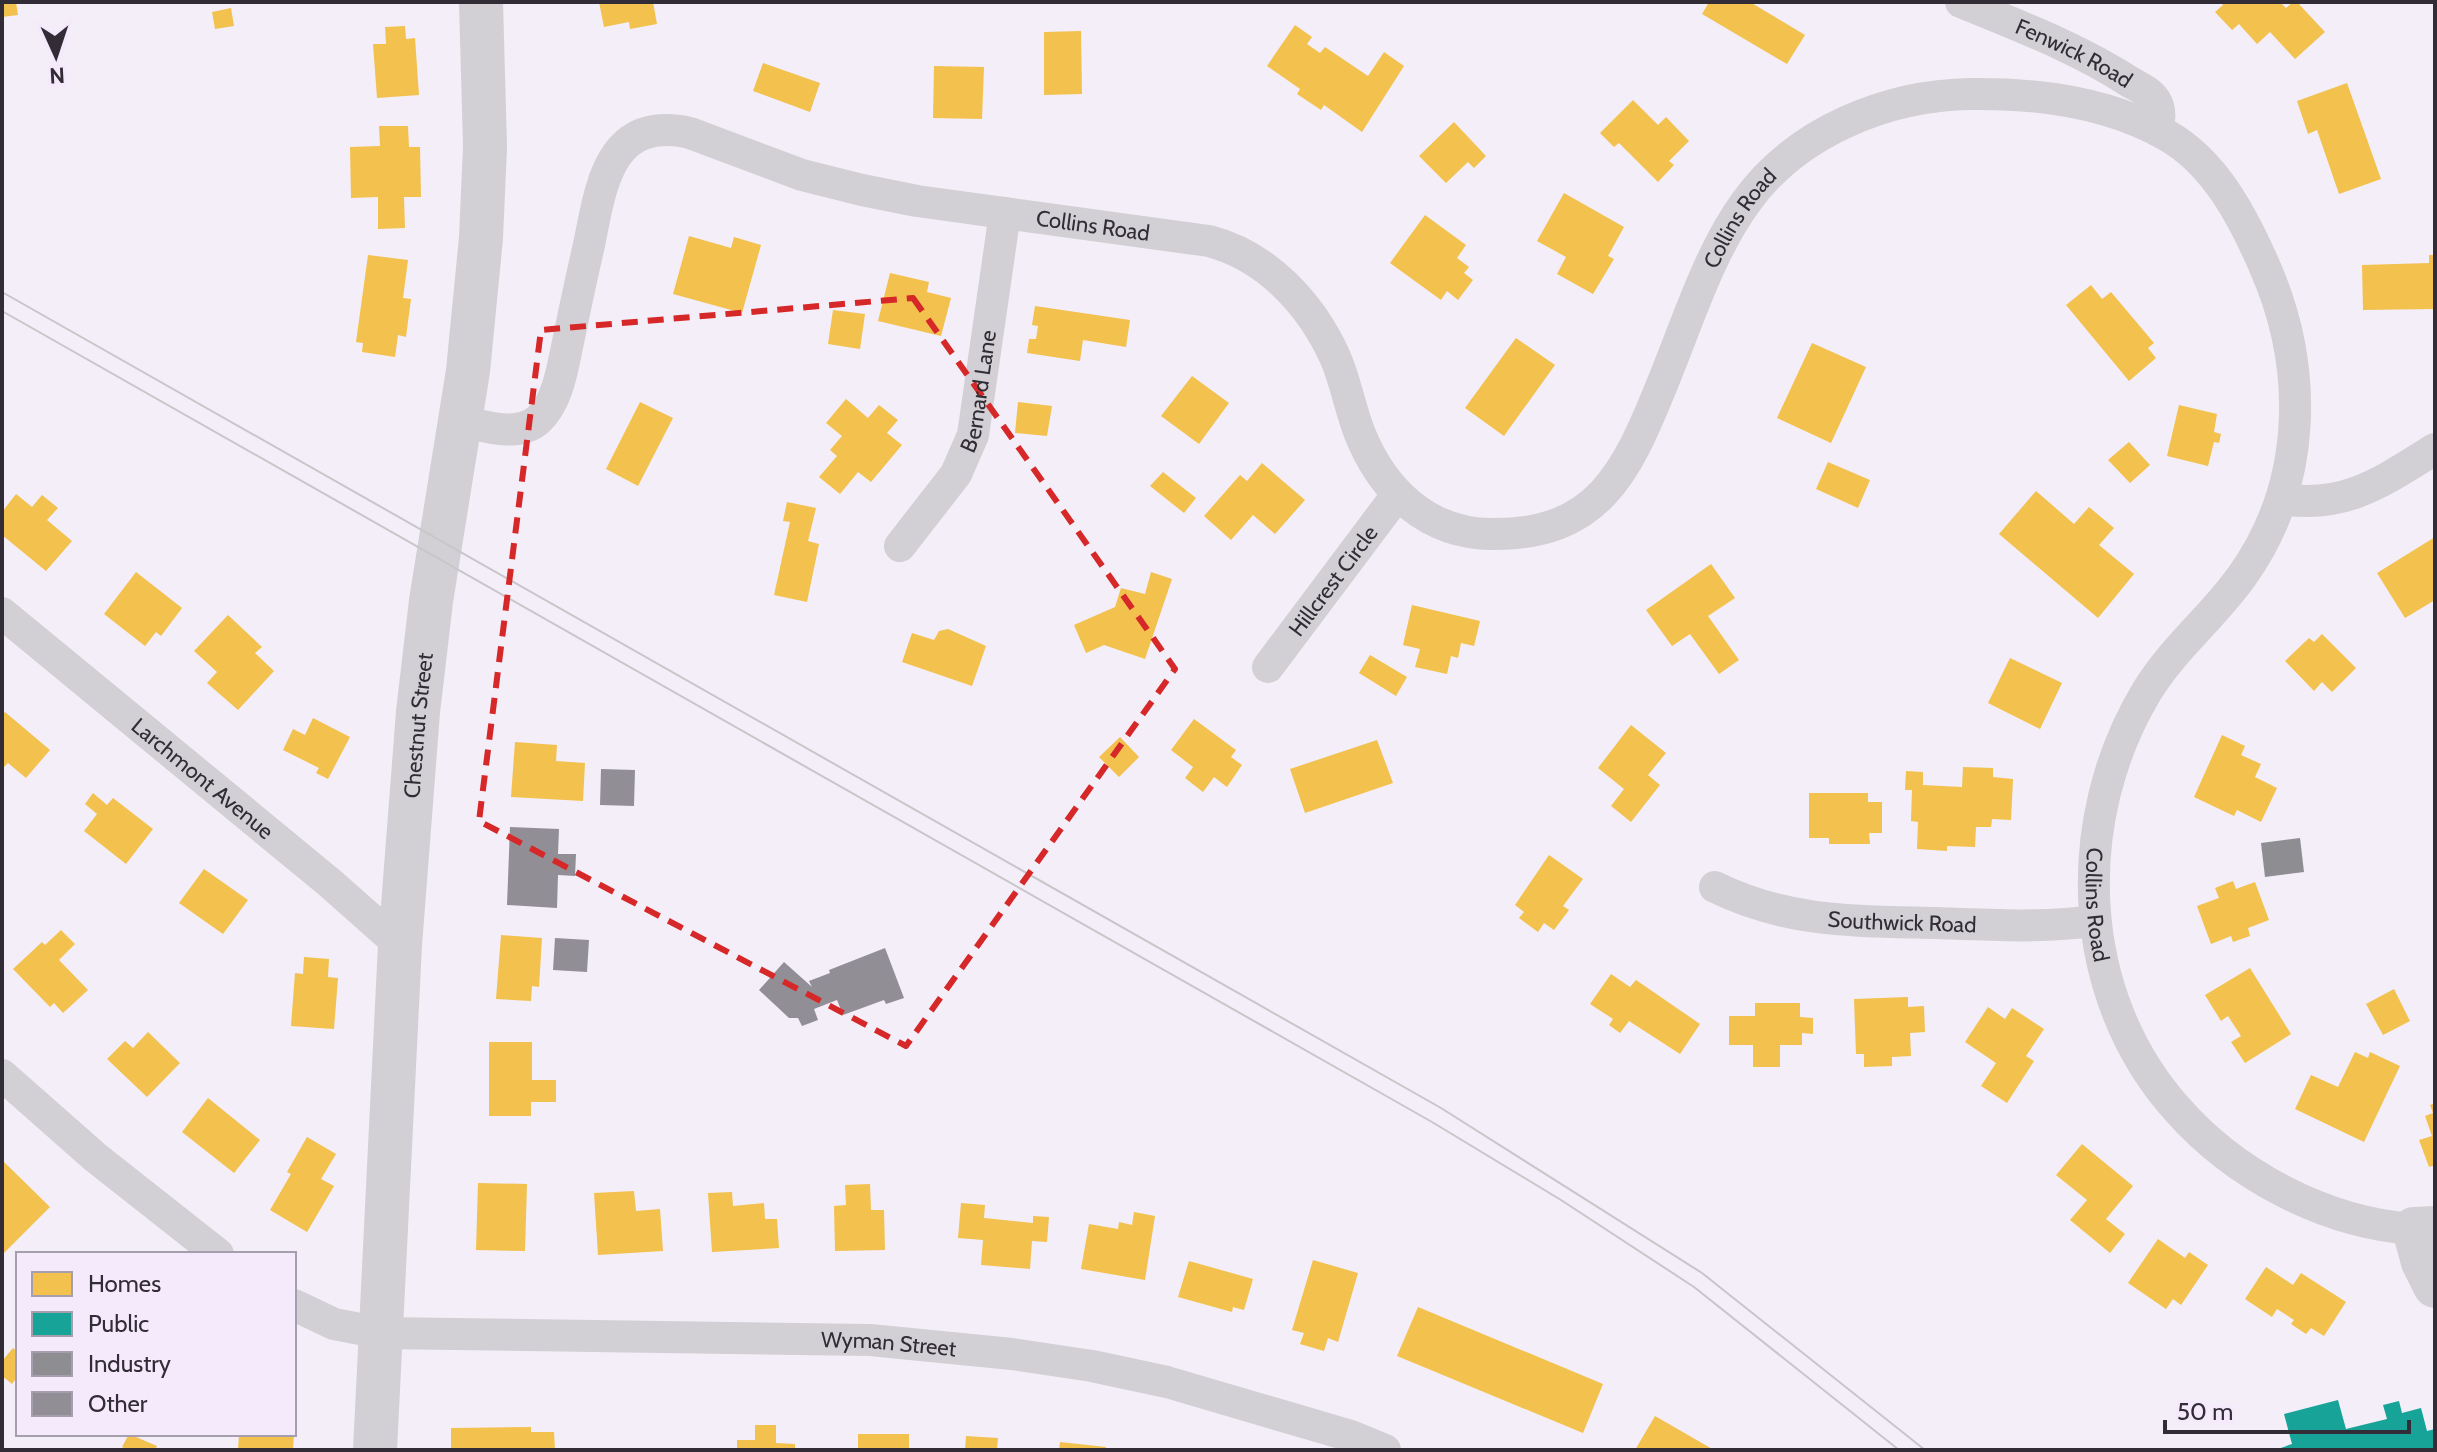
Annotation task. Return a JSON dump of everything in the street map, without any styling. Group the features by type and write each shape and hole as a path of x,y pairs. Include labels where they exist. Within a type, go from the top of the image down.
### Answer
{"main road":[{"name":"Chestnut Street","path":"375,1450 400,945 423,660 461,421 478,281 484,194 485,110 481,2"},
{"name":"Collins Road","path":"2424,1228 2423,1262 2435,1286"}],"street":[{"name":"Fenwick Road","path":"1961,2 2072,50 2148,93 2158,107 2160,122 2157,130"},
{"name":"Collins Road","path":"461,421 504,430 522,428 537,421 548,407 562,370 597,204 607,171 625,145 654,130 672,129 802,175 862,190 1229,246 1265,266 1298,301 1324,338 1342,376 1368,453 1397,495 1432,520 1475,534 1496,535 1542,529 1585,510 1602,495 1629,460 1716,257 1742,207 1760,184 1796,151 1842,124 1897,103 1954,94 2073,103 2105,110 2157,130 2196,157 2233,203 2249,232 2280,306 2291,357 2297,412 2295,441 2282,499 2257,552 2242,577 2162,668 2116,756 2100,817 2093,885 2103,974 2127,1035 2157,1085 2206,1139 2242,1166 2329,1211 2373,1224 2424,1228"},
{"name":"Bernard Lane","path":"900,546 956,474 973,435 1005,213"},
{"path":"2282,499 2319,502 2353,495 2435,449"},
{"name":"Hillcrest Circle","path":"1268,667 1397,495"},
{"name":"Larchmont Avenue","path":"2,613 330,883 400,945"},
{"name":"Southwick Road","path":"1715,887 1744,902 1774,911 1831,920 2034,927 2095,921"},
{"path":"2,1075 95,1157 215,1252"},
{"path":"296,1306 334,1324 381,1333"},
{"name":"Wyman Street","path":"381,1333 841,1339 983,1351 1092,1366 1167,1382 1351,1436 1385,1450"}],"highlighted area":[{"path":"913,298 1175,669 906,1046 479,821 541,330"}],"building: Homes":[{"path":"2,2 16,2 18,15 2,17"},
{"path":"599,2 653,2 657,24 630,29 629,22 604,27"},
{"path":"1709,2 1750,2 1805,35 1787,64 1702,14"},
{"path":"2220,2 2280,2 2286,8 2297,2 2325,32 2295,59 2270,32 2257,44 2239,24 2232,30 2215,12 2223,5"},
{"path":"231,8 234,26 215,29 212,12"},
{"path":"1295,25 1312,37 1307,44 1320,53 1325,47 1368,76 1384,52 1404,66 1362,132 1324,105 1321,110 1297,94 1300,89 1267,66"},
{"path":"405,26 406,39 415,38 419,95 377,98 373,44 386,44 385,27"},
{"path":"1081,31 1082,94 1044,95 1044,32"},
{"path":"763,63 820,83 810,112 753,91"},
{"path":"934,66 984,67 982,119 933,118"},
{"path":"2347,83 2381,179 2339,194 2317,130 2308,134 2297,101"},
{"path":"1633,100 1658,125 1666,117 1689,141 1669,161 1674,165 1658,182 1619,143 1614,147 1600,133"},
{"path":"1454,122 1486,156 1474,168 1468,162 1446,183 1419,156"},
{"path":"379,126 408,126 409,147 420,147 421,197 404,197 405,228 378,229 378,197 351,198 350,147 380,146"},
{"path":"1564,193 1624,227 1608,256 1614,259 1593,294 1557,274 1566,257 1537,241"},
{"path":"1425,215 1466,245 1457,258 1469,267 1464,273 1473,280 1458,300 1447,291 1441,300 1390,263"},
{"path":"689,236 731,248 734,237 761,245 742,313 673,294"},
{"path":"368,255 408,260 403,298 411,299 406,337 398,335 395,357 362,352 363,343 356,342"},
{"path":"2429,255 2435,255 2435,309 2363,310 2362,265 2429,263"},
{"path":"890,273 929,282 927,292 951,298 941,336 878,321"},
{"path":"2091,285 2102,299 2111,292 2154,343 2148,348 2156,358 2129,381 2066,305"},
{"path":"1035,306 1130,320 1126,347 1083,340 1080,361 1027,353 1029,339 1036,339 1038,326 1032,325"},
{"path":"833,310 865,314 860,349 828,344"},
{"path":"1516,338 1555,365 1504,436 1465,408"},
{"path":"1812,343 1866,367 1831,443 1777,418"},
{"path":"1192,376 1229,403 1199,444 1161,416"},
{"path":"846,399 868,418 879,405 898,420 887,433 902,445 871,482 858,472 840,494 819,477 837,456 830,450 842,436 826,423"},
{"path":"640,402 673,418 638,486 606,469"},
{"path":"1018,402 1052,406 1047,436 1015,433"},
{"path":"2179,405 2217,414 2214,432 2221,434 2219,443 2214,442 2208,466 2167,456"},
{"path":"2129,442 2150,465 2130,483 2108,460"},
{"path":"1828,462 1870,480 1858,508 1816,489"},
{"path":"1262,463 1305,500 1275,534 1253,515 1231,540 1204,516 1240,475 1247,481"},
{"path":"1163,472 1196,498 1184,513 1150,486"},
{"path":"2036,491 2074,524 2089,507 2114,528 2099,545 2134,574 2098,618 1999,534"},
{"path":"16,494 32,507 42,495 58,508 47,520 72,541 46,571 2,535 2,512"},
{"path":"787,502 816,508 808,541 819,544 807,602 774,595 790,522 783,521"},
{"path":"2435,537 2435,600 2405,618 2377,573"},
{"path":"1711,564 1735,598 1708,616 1739,660 1719,674 1690,634 1672,646 1646,610"},
{"path":"136,572 182,608 161,636 156,632 145,646 104,614"},
{"path":"1151,572 1172,579 1145,659 1104,645 1086,653 1074,625 1115,607 1121,588 1145,594"},
{"path":"1412,605 1480,621 1474,646 1461,643 1458,658 1451,656 1447,674 1415,667 1420,649 1403,645"},
{"path":"228,615 262,647 255,653 274,671 238,710 207,683 217,672 194,651"},
{"path":"948,629 986,646 972,686 902,662 912,633 934,640 939,631"},
{"path":"2322,634 2356,668 2332,692 2322,682 2314,691 2285,661 2309,638 2314,642"},
{"path":"1370,655 1407,677 1396,696 1359,673"},
{"path":"2010,658 2062,683 2040,729 1988,703"},
{"path":"5,712 50,750 26,778 8,763 2,769 2,715"},
{"path":"313,718 350,737 328,779 316,773 319,768 283,750 293,729 305,735"},
{"path":"1194,719 1236,750 1231,757 1242,765 1227,787 1214,777 1203,792 1185,778 1193,767 1171,750"},
{"path":"1631,725 1666,753 1648,775 1660,785 1631,822 1611,806 1624,789 1598,768"},
{"path":"2222,735 2245,746 2241,755 2261,764 2255,777 2277,788 2261,822 2237,810 2234,816 2194,797"},
{"path":"1120,737 1139,757 1119,777 1099,757"},
{"path":"1377,740 1393,783 1305,813 1290,769"},
{"path":"515,742 557,745 556,761 585,763 583,801 511,797"},
{"path":"1963,767 1993,768 1993,777 2013,779 2011,820 1992,819 1991,827 1976,827 1975,847 1947,846 1947,851 1917,849 1918,822 1911,821 1912,790 1905,790 1906,771 1923,772 1923,785 1962,787"},
{"path":"93,793 107,805 113,798 153,829 126,864 84,831 97,814 85,804"},
{"path":"1809,793 1868,793 1868,802 1882,802 1882,833 1869,833 1870,844 1829,844 1829,838 1809,838"},
{"path":"1549,855 1583,879 1563,906 1569,910 1554,930 1544,923 1538,932 1519,918 1524,912 1515,905"},
{"path":"204,869 248,900 223,934 179,903"},
{"path":"2233,881 2236,889 2255,882 2269,920 2248,928 2250,936 2233,942 2231,936 2211,944 2197,906 2219,898 2215,888"},
{"path":"61,930 75,944 59,960 88,990 63,1013 54,1003 50,1007 13,969 42,942 45,945"},
{"path":"501,935 542,938 539,987 532,986 531,1001 496,999"},
{"path":"304,957 329,959 328,977 338,978 334,1029 291,1026 295,973 303,974"},
{"path":"2250,968 2291,1034 2245,1063 2231,1042 2241,1036 2228,1016 2221,1021 2205,995"},
{"path":"1611,974 1630,987 1636,980 1700,1024 1680,1054 1629,1021 1620,1033 1609,1025 1613,1019 1590,1004"},
{"path":"2394,989 2410,1021 2383,1035 2366,1004"},
{"path":"1908,997 1908,1007 1924,1006 1925,1032 1910,1033 1911,1056 1892,1057 1892,1066 1864,1067 1864,1054 1856,1054 1854,999"},
{"path":"1755,1003 1800,1003 1800,1017 1813,1018 1813,1034 1802,1033 1802,1045 1780,1045 1780,1067 1753,1067 1753,1045 1729,1045 1729,1016 1755,1016"},
{"path":"1988,1007 2005,1019 2012,1008 2044,1029 2026,1056 2034,1061 2007,1103 1981,1086 1996,1063 1965,1042"},
{"path":"148,1032 180,1063 147,1097 107,1059 125,1041 133,1048"},
{"path":"489,1042 532,1042 532,1080 556,1080 556,1102 531,1102 531,1116 489,1116"},
{"path":"2355,1052 2368,1058 2370,1052 2400,1066 2364,1142 2295,1109 2311,1075 2338,1087"},
{"path":"208,1098 260,1140 234,1173 182,1132"},
{"path":"2435,1103 2435,1165 2429,1167 2419,1140 2432,1136 2425,1116 2433,1113 2430,1105"},
{"path":"307,1137 336,1154 321,1179 334,1186 307,1232 270,1210 291,1174 287,1172"},
{"path":"2082,1144 2133,1186 2106,1219 2125,1234 2110,1253 2070,1220 2087,1200 2056,1175"},
{"path":"2,1160 50,1207 2,1255"},
{"path":"478,1183 527,1184 525,1251 476,1250"},
{"path":"870,1184 871,1210 884,1210 885,1250 835,1251 834,1206 846,1205 845,1185"},
{"path":"634,1191 636,1211 660,1209 663,1251 598,1255 594,1193"},
{"path":"732,1192 733,1206 764,1203 765,1219 777,1219 779,1248 712,1252 708,1193"},
{"path":"961,1203 985,1205 984,1218 1033,1223 1033,1216 1049,1217 1047,1242 1032,1241 1030,1269 981,1265 983,1240 958,1238"},
{"path":"1134,1212 1155,1216 1145,1280 1081,1269 1089,1224 1118,1229 1119,1222 1132,1225"},
{"path":"2158,1239 2185,1258 2189,1252 2208,1265 2181,1305 2173,1299 2166,1309 2128,1283"},
{"path":"1313,1260 1358,1273 1338,1342 1328,1338 1324,1351 1300,1344 1304,1333 1292,1330"},
{"path":"1189,1261 1253,1279 1244,1310 1233,1307 1232,1312 1178,1297"},
{"path":"2266,1267 2293,1285 2301,1273 2346,1302 2324,1336 2311,1328 2306,1334 2291,1324 2294,1320 2277,1309 2272,1317 2245,1299"},
{"path":"1418,1307 1603,1384 1583,1433 1397,1356"},
{"path":"13,1348 16,1350 16,1379 12,1384 2,1376 2,1361"},
{"path":"1655,1416 1714,1450 1635,1450"},
{"path":"755,1425 776,1425 776,1443 795,1444 795,1450 737,1450 737,1440 755,1440"},
{"path":"531,1427 531,1432 554,1432 555,1450 451,1450 451,1428"},
{"path":"858,1434 909,1434 909,1450 858,1450"},
{"path":"128,1436 157,1446 155,1450 128,1450 122,1447"},
{"path":"239,1436 294,1436 293,1450 238,1450"},
{"path":"966,1436 998,1438 997,1450 965,1450"},
{"path":"1060,1442 1106,1447 1106,1450 1059,1450"}],"building: Public":[{"path":"2338,1400 2346,1429 2387,1419 2383,1405 2399,1401 2402,1413 2421,1408 2427,1431 2435,1429 2435,1450 2275,1450 2292,1444 2284,1414"}],"building: Industry":[{"path":"2300,838 2304,872 2265,877 2261,843"}],"building: Other":[{"path":"601,769 635,770 634,806 600,805"},
{"path":"510,827 559,829 558,854 576,854 575,876 558,875 557,908 507,905"},
{"path":"555,938 589,940 587,972 553,970"},
{"path":"885,948 904,998 886,1004 884,1000 843,1015 837,1000 814,1009 818,1020 802,1026 798,1018 789,1018 759,990 784,962 812,987 809,981 830,973 829,970"}],"tram line":[{"path":"2,292 1441,1108 1702,1273 1925,1450"},
{"path":"2,311 1432,1122 1561,1200 1694,1287 1899,1450"}]}
